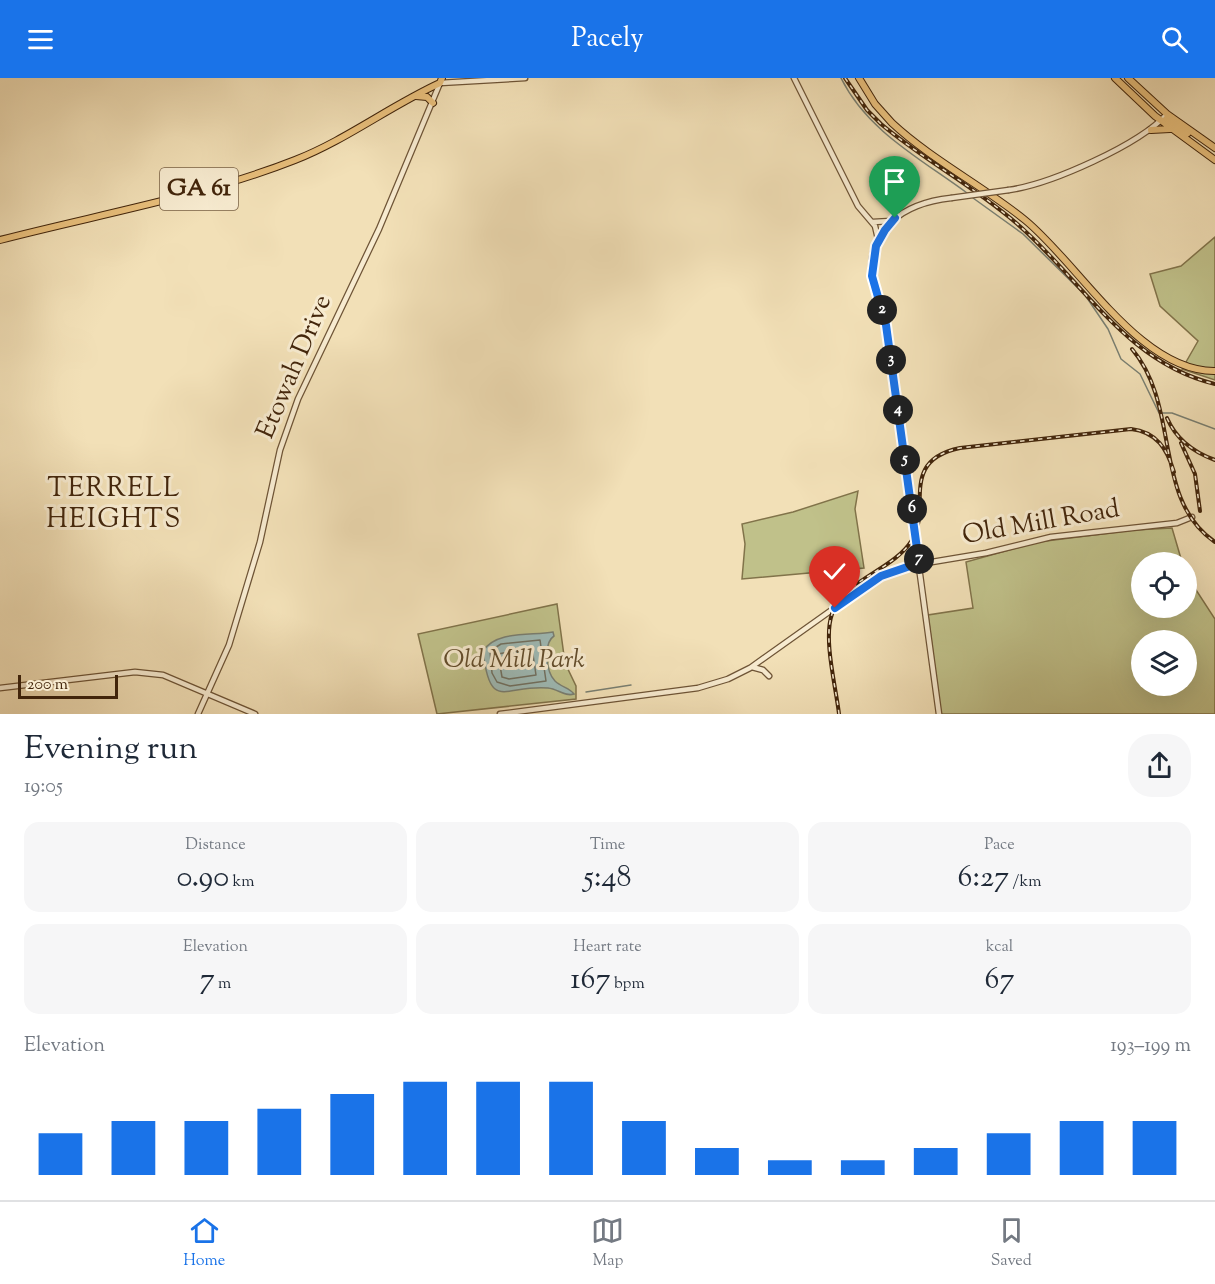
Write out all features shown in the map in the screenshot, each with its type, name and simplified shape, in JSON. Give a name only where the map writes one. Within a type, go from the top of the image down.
[{"type":"main road","points":[[859,78],[870,98],[892,123],[1031,225],[1134,333],[1178,363],[1196,369],[1215,371]]},
{"type":"main road","points":[[1115,78],[1146,109],[1151,120],[1150,131],[1163,128],[1176,131]]},
{"type":"main road","points":[[1122,78],[1164,117]]},
{"type":"main road","points":[[1128,78],[1176,131],[1215,157]]},
{"type":"main road","name":"GA 61","points":[[0,240],[239,179],[282,165],[343,137],[441,80]]},
{"type":"main road","points":[[416,96],[427,98],[433,103]]},
{"type":"main road","points":[[1146,109],[1164,117],[1213,147]]},
{"type":"street","points":[[441,80],[525,78]]},
{"type":"street","points":[[794,78],[858,206],[873,222],[885,230]]},
{"type":"street","name":"Etowah Drive","points":[[198,714],[229,645],[260,542],[280,450],[298,399],[379,229],[441,80]]},
{"type":"street","points":[[939,714],[886,325],[873,283],[872,262],[878,242],[893,220],[917,204],[1046,182],[1150,131],[1164,117]]},
{"type":"street","points":[[873,222],[893,220]]},
{"type":"street","points":[[873,222],[878,232],[878,242]]},
{"type":"street","name":"Old Mill Road","points":[[500,714],[698,688],[728,679],[752,667],[870,582],[894,570],[919,563],[986,553],[1051,537],[1177,523],[1192,517]]},
{"type":"street","points":[[752,667],[761,669],[769,676]]},
{"type":"street","points":[[0,687],[135,672],[163,675],[255,714]]},
{"type":"green space","points":[[1215,237],[1215,380],[1182,369],[1198,341],[1160,306],[1150,274],[1181,266]]},
{"type":"green space","points":[[858,491],[855,509],[864,568],[742,579],[745,544],[742,524],[793,512]]},
{"type":"green space","points":[[1172,528],[1179,552],[1131,552],[1131,618],[1197,618],[1197,591],[1215,619],[1215,714],[941,714],[928,615],[973,608],[966,562],[1038,542],[1134,530]]},
{"type":"green space","name":"Old Mill Park","points":[[557,604],[565,663],[576,686],[576,699],[437,714],[418,634]]},
{"type":"water","points":[[553,632],[554,636],[547,651],[552,677],[574,694],[548,688],[502,692],[490,683],[483,651],[489,644],[515,635]]},
{"type":"waterway","points":[[841,78],[852,97],[880,129],[967,193]]},
{"type":"waterway","points":[[973,198],[1023,234],[1085,295],[1108,329],[1121,359],[1140,374],[1159,413],[1172,413],[1215,429]]},
{"type":"waterway","points":[[586,692],[631,685]]},
{"type":"railway","points":[[845,78],[867,110],[881,124],[1015,222],[1129,338],[1155,357],[1183,373],[1215,384]]},
{"type":"railway","points":[[1132,349],[1147,372],[1157,398],[1174,477],[1182,502],[1195,524],[1215,542]]},
{"type":"railway","points":[[1167,418],[1175,432],[1186,444],[1215,460]]},
{"type":"railway","points":[[839,714],[829,650],[832,614],[838,602],[847,592],[893,560],[912,540],[917,528],[923,475],[929,464],[941,454],[960,448],[1131,429],[1148,434],[1160,443],[1174,472]]},
{"type":"railway","points":[[1181,443],[1195,474],[1200,511]]},
{"type":"district","name":"TERRELL HEIGHTS","points":[[114,504]]},
{"type":"route","points":[[835,608],[881,576],[919,563],[886,325],[874,290],[872,276],[872,262],[876,246],[881,235],[895,218]]}]
